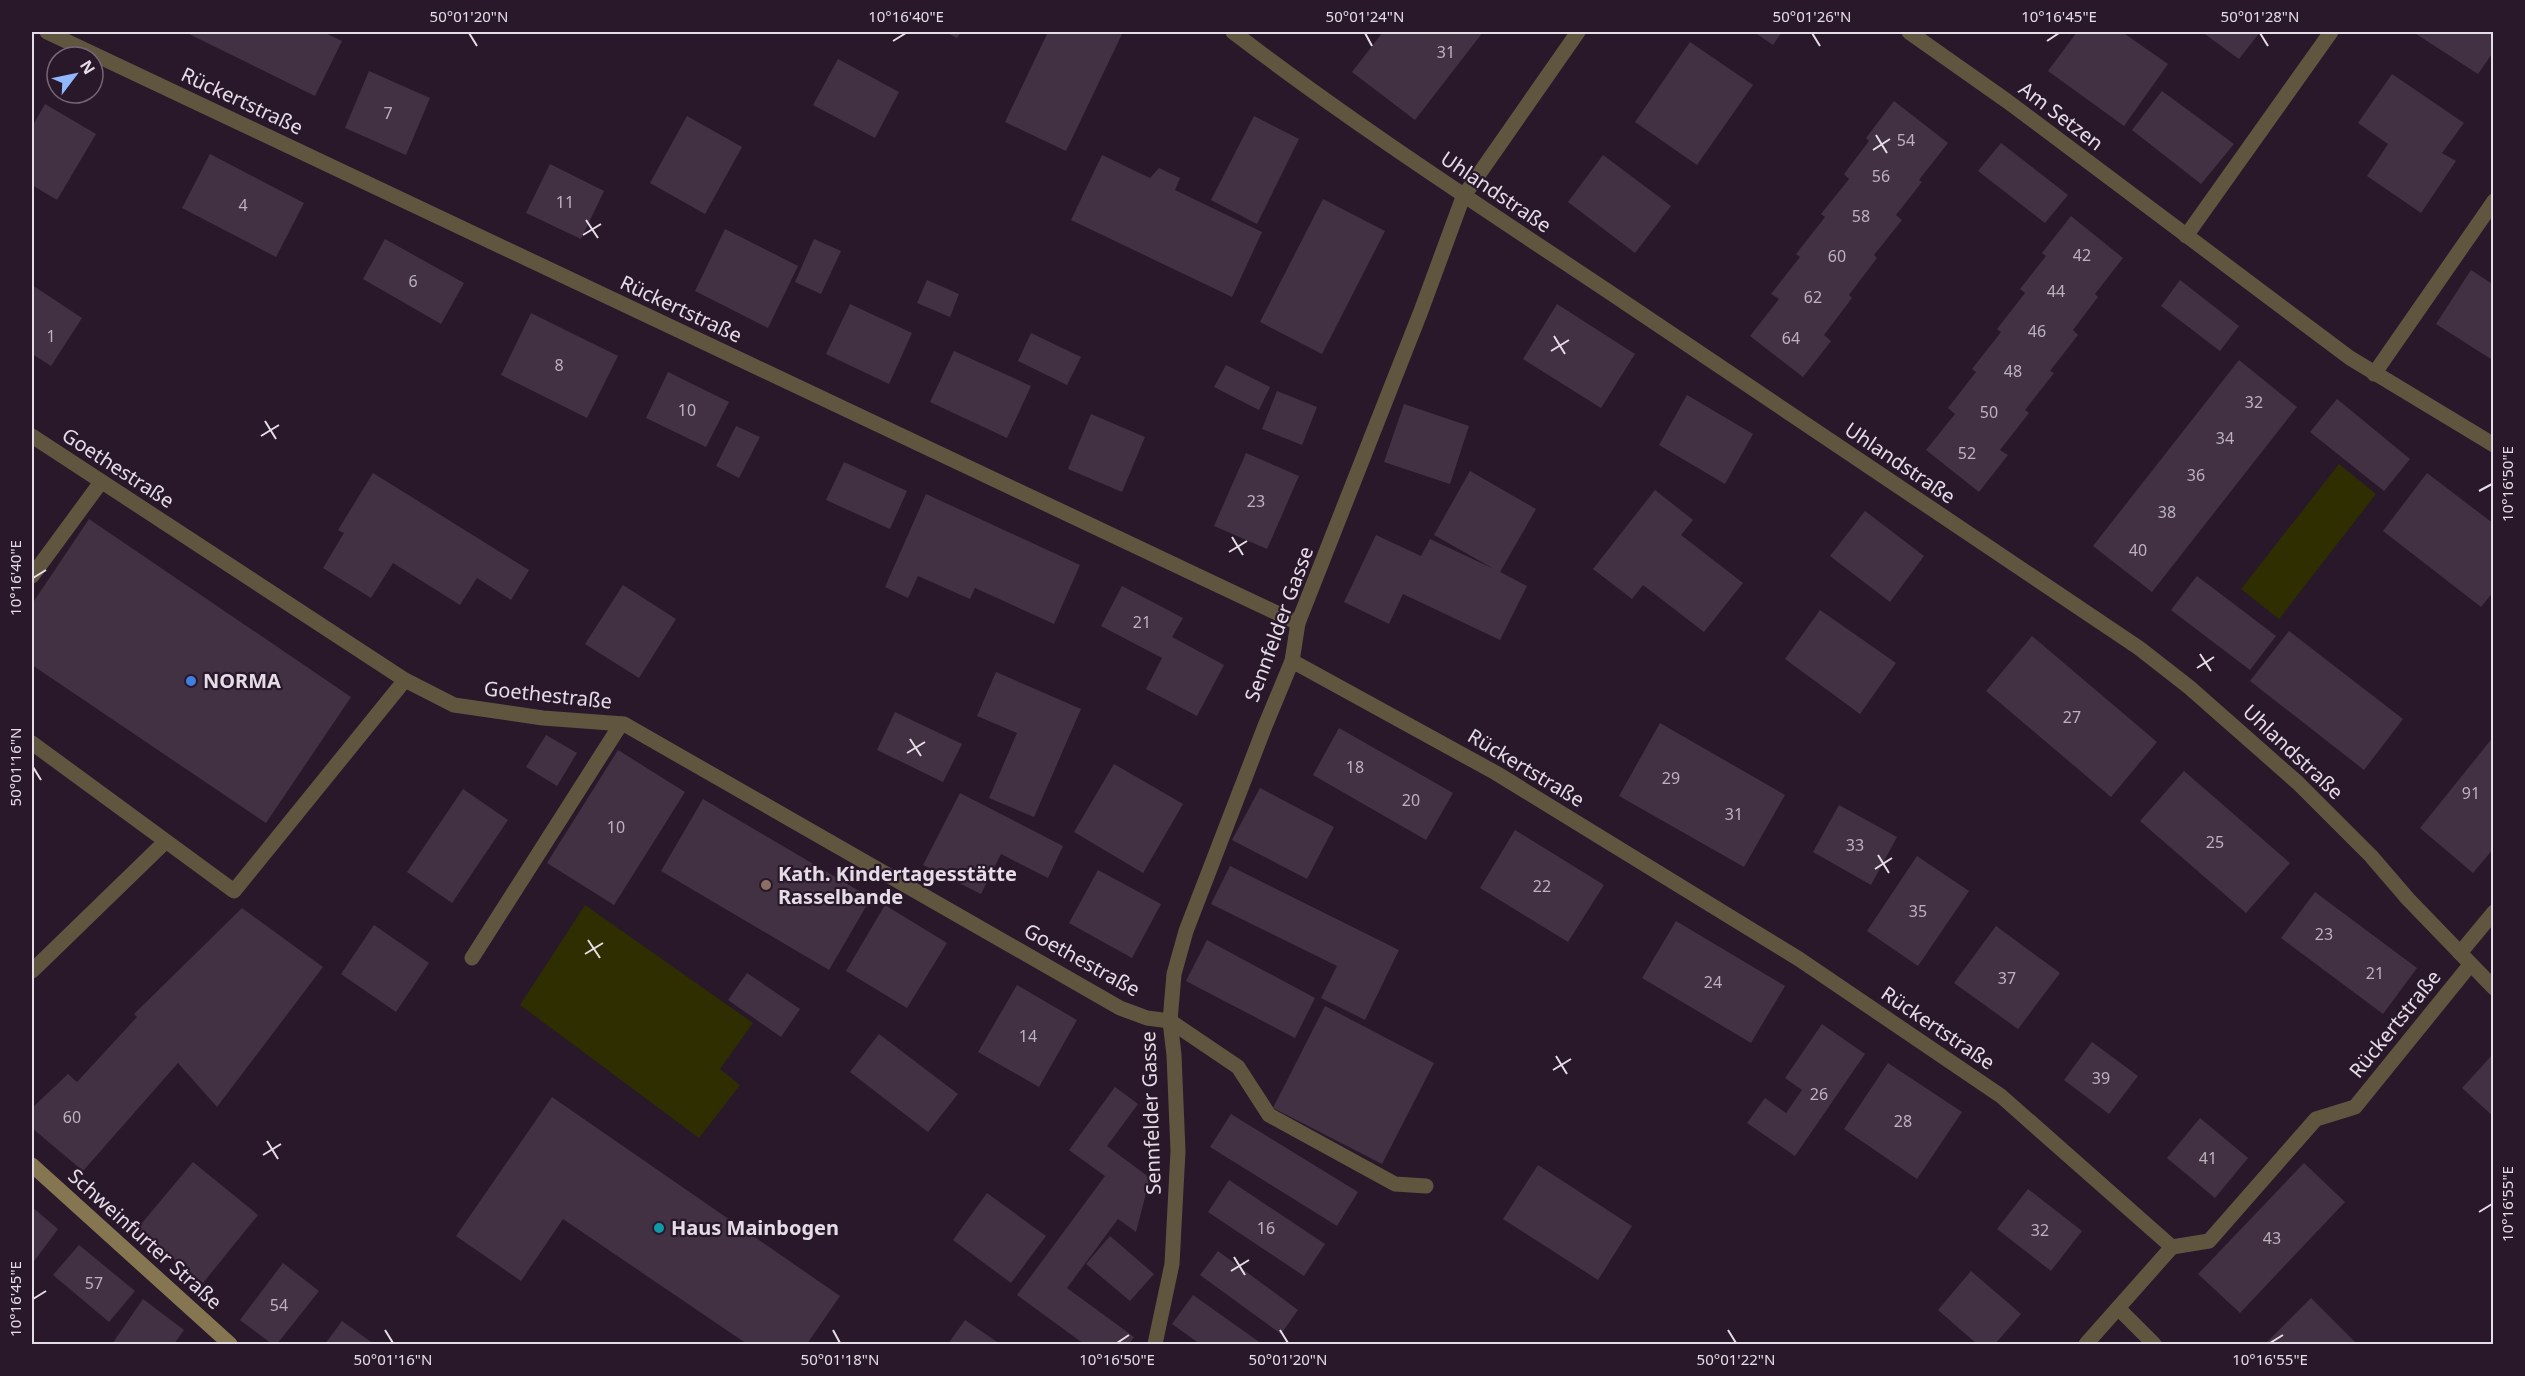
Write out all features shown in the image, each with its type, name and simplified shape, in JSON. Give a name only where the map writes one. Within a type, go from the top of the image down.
[{"type":"street","name":"Rückertstraße","points":[[47,32],[1298,624]]},
{"type":"street","name":"Uhlandstraße","points":[[1233,32],[1311,92],[1463,197],[1636,309],[2139,648],[2189,687],[2298,783],[2372,856],[2408,899],[2493,988]]},
{"type":"street","name":"Sennfelder Gasse","points":[[1155,1344],[1172,1264],[1178,1151],[1174,1055],[1170,1021],[1174,974],[1186,931],[1264,726],[1292,661],[1298,624],[1421,311],[1463,197],[1578,32]]},
{"type":"street","name":"Am Setzen","points":[[1909,32],[2007,101],[2350,358],[2493,446]]},
{"type":"street","points":[[2186,236],[2331,32]]},
{"type":"street","points":[[2374,374],[2493,201]]},
{"type":"street","name":"Goethestraße","points":[[32,436],[405,680],[454,705],[543,718],[621,724],[1120,1008],[1147,1018],[1170,1021]]},
{"type":"street","points":[[32,576],[101,482]]},
{"type":"street","name":"Rückertstraße","points":[[1292,661],[1496,773],[1799,959],[2001,1096],[2172,1247],[2209,1241],[2316,1119],[2355,1107],[2465,959]]},
{"type":"street","points":[[32,743],[234,891],[405,680]]},
{"type":"street","points":[[472,958],[621,724]]},
{"type":"street","points":[[32,971],[165,842]]},
{"type":"street","points":[[2465,959],[2493,912]]},
{"type":"street","points":[[1170,1021],[1238,1067],[1269,1115],[1395,1184],[1426,1186]]},
{"type":"street","name":"Schweinfurter Straße","points":[[32,1165],[230,1344]]},
{"type":"street","points":[[2086,1344],[2172,1247]]},
{"type":"street","points":[[2118,1308],[2154,1344]]},
{"type":"shaded area","points":[[2339,464],[2376,494],[2279,619],[2241,589]]},
{"type":"shaded area","points":[[585,905],[753,1023],[720,1069],[740,1085],[699,1138],[520,1005]]},
{"type":"building","points":[[185,32],[323,32],[342,41],[315,96]]},
{"type":"building","points":[[945,32],[961,32],[957,38]]},
{"type":"building","points":[[1048,32],[1123,32],[1066,151],[1005,122]]},
{"type":"building","points":[[1383,32],[1483,32],[1415,120],[1352,72]]},
{"type":"building","points":[[1754,32],[1782,32],[1773,45]]},
{"type":"building","points":[[2077,32],[2122,32],[2168,64],[2124,126],[2048,71]]},
{"type":"building","points":[[2202,32],[2260,32],[2239,59]]},
{"type":"building","points":[[2413,32],[2494,32],[2494,51],[2478,74]]},
{"type":"building","points":[[1690,42],[1753,85],[1697,165],[1635,122]]},
{"type":"building","points":[[838,59],[899,92],[875,138],[813,105]]},
{"type":"building","points":[[369,71],[430,98],[406,155],[345,128]]},
{"type":"building","points":[[2392,74],[2464,123],[2442,153],[2456,161],[2421,213],[2367,176],[2388,144],[2358,123]]},
{"type":"building","points":[[2162,91],[2234,144],[2201,184],[2132,130]]},
{"type":"building","points":[[1894,101],[1948,143],[1919,180],[1922,182],[1896,215],[1902,220],[1874,255],[1877,258],[1849,295],[1852,298],[1824,335],[1831,341],[1803,377],[1750,336],[1779,299],[1771,294],[1800,257],[1796,254],[1825,217],[1821,214],[1849,179],[1844,174],[1869,141],[1866,138]]},
{"type":"building","points":[[45,104],[96,134],[57,200],[32,185],[32,127]]},
{"type":"building","points":[[687,116],[742,147],[705,214],[650,183]]},
{"type":"building","points":[[1254,116],[1299,139],[1257,224],[1211,200]]},
{"type":"building","points":[[2001,143],[2068,195],[2045,223],[1978,171]]},
{"type":"building","points":[[210,154],[304,203],[276,257],[182,208]]},
{"type":"building","points":[[1102,155],[1150,178],[1159,168],[1180,178],[1175,190],[1262,232],[1232,297],[1071,220]]},
{"type":"building","points":[[1603,155],[1671,206],[1635,253],[1568,202]]},
{"type":"building","points":[[550,164],[604,191],[581,239],[526,213]]},
{"type":"building","points":[[1323,199],[1385,231],[1322,354],[1260,322]]},
{"type":"building","points":[[2071,216],[2123,258],[2095,294],[2098,297],[2073,330],[2078,335],[2050,371],[2054,373],[2025,410],[2029,413],[2000,450],[2008,455],[1979,492],[1926,450],[1955,414],[1948,408],[1976,372],[1972,369],[2001,332],[1997,329],[2025,293],[2020,289],[2046,256],[2042,253]]},
{"type":"building","points":[[725,229],[798,266],[768,328],[695,291]]},
{"type":"building","points":[[385,239],[464,283],[441,324],[363,279]]},
{"type":"building","points":[[814,239],[841,251],[821,294],[795,282]]},
{"type":"building","points":[[2471,270],[2494,285],[2494,361],[2436,324]]},
{"type":"building","points":[[927,280],[959,294],[950,317],[917,303]]},
{"type":"building","points":[[2180,280],[2239,326],[2220,351],[2161,306]]},
{"type":"building","points":[[32,285],[82,318],[51,366],[32,354]]},
{"type":"building","points":[[850,304],[912,333],[889,384],[826,354]]},
{"type":"building","points":[[1557,304],[1635,354],[1601,408],[1523,359]]},
{"type":"building","points":[[531,313],[618,356],[587,418],[501,375]]},
{"type":"building","points":[[1031,333],[1081,357],[1067,385],[1018,361]]},
{"type":"building","points":[[954,351],[1031,386],[1007,438],[930,402]]},
{"type":"building","points":[[2239,360],[2297,407],[2152,592],[2093,546]]},
{"type":"building","points":[[1226,365],[1270,387],[1259,410],[1214,387]]},
{"type":"building","points":[[668,372],[729,402],[706,447],[646,418]]},
{"type":"building","points":[[1277,391],[1317,407],[1302,445],[1262,429]]},
{"type":"building","points":[[1687,395],[1753,434],[1725,484],[1659,445]]},
{"type":"building","points":[[2337,399],[2410,459],[2384,491],[2310,432]]},
{"type":"building","points":[[1404,404],[1469,426],[1450,484],[1384,462]]},
{"type":"building","points":[[1091,414],[1145,437],[1122,492],[1068,469]]},
{"type":"building","points":[[736,426],[760,437],[739,478],[716,466]]},
{"type":"building","points":[[1246,453],[1299,476],[1267,549],[1214,526]]},
{"type":"building","points":[[844,462],[907,491],[890,529],[826,500]]},
{"type":"building","points":[[1470,471],[1536,509],[1500,572],[1527,586],[1500,640],[1403,594],[1389,624],[1344,602],[1376,535],[1421,556],[1430,539],[1494,569],[1434,535]]},
{"type":"building","points":[[373,473],[529,570],[511,600],[477,578],[460,605],[393,563],[371,598],[323,568],[344,533],[338,530]]},
{"type":"building","points":[[2427,473],[2494,524],[2494,591],[2481,607],[2383,531]]},
{"type":"building","points":[[1655,490],[1693,520],[1681,535],[1743,583],[1704,632],[1643,585],[1632,599],[1593,569]]},
{"type":"building","points":[[926,494],[1080,565],[1054,624],[975,588],[970,599],[918,576],[908,598],[885,587]]},
{"type":"building","points":[[1865,511],[1924,556],[1890,602],[1830,556]]},
{"type":"building","name":"NORMA","points":[[89,519],[351,697],[266,823],[32,665],[32,604]]},
{"type":"building","points":[[2197,576],[2276,636],[2250,670],[2171,610]]},
{"type":"building","points":[[623,585],[676,619],[639,678],[585,644]]},
{"type":"building","points":[[1122,586],[1183,618],[1172,637],[1224,665],[1197,716],[1146,689],[1162,658],[1101,626]]},
{"type":"building","points":[[1820,610],[1896,663],[1860,714],[1785,659]]},
{"type":"building","points":[[2289,631],[2403,719],[2364,770],[2250,681]]},
{"type":"building","points":[[2032,636],[2157,742],[2111,797],[1986,691]]},
{"type":"building","points":[[996,672],[1081,709],[1034,817],[989,798],[1017,733],[977,716]]},
{"type":"building","points":[[895,712],[962,744],[943,782],[877,750]]},
{"type":"building","points":[[1660,723],[1785,795],[1744,867],[1619,796]]},
{"type":"building","points":[[1339,728],[1453,793],[1426,840],[1313,775]]},
{"type":"building","points":[[546,735],[577,753],[557,786],[526,767]]},
{"type":"building","points":[[2494,736],[2494,848],[2473,873],[2420,828]]},
{"type":"building","points":[[618,750],[685,792],[614,905],[547,863]]},
{"type":"building","points":[[1114,764],[1183,804],[1143,873],[1074,832]]},
{"type":"building","points":[[2184,771],[2290,863],[2246,913],[2140,821]]},
{"type":"building","points":[[1260,788],[1334,827],[1307,879],[1232,840]]},
{"type":"building","points":[[463,789],[508,820],[452,903],[407,872]]},
{"type":"building","points":[[960,793],[1063,846],[1048,878],[1001,854],[981,894],[923,865]]},
{"type":"building","name":"Kath. Kindertagesstätte Rasselbande","points":[[703,799],[871,898],[829,970],[661,871]]},
{"type":"building","points":[[1839,805],[1897,837],[1871,885],[1813,852]]},
{"type":"building","points":[[1515,830],[1604,885],[1568,942],[1480,888]]},
{"type":"building","points":[[1917,856],[1969,891],[1918,966],[1867,931]]},
{"type":"building","points":[[1230,866],[1399,950],[1365,1020],[1321,998],[1337,966],[1211,904]]},
{"type":"building","points":[[1098,870],[1161,904],[1132,958],[1069,923]]},
{"type":"building","points":[[2315,892],[2417,968],[2383,1014],[2281,938]]},
{"type":"building","points":[[885,905],[947,943],[907,1008],[846,971]]},
{"type":"building","points":[[242,908],[323,967],[217,1107],[178,1063],[83,1171],[32,1128],[32,1108],[68,1074],[77,1082],[137,1017],[134,1014]]},
{"type":"building","points":[[1676,921],[1785,986],[1751,1043],[1642,978]]},
{"type":"building","points":[[374,925],[429,963],[396,1012],[341,974]]},
{"type":"building","points":[[1996,926],[2060,973],[2018,1029],[1954,983]]},
{"type":"building","points":[[1207,940],[1315,998],[1295,1038],[1186,981]]},
{"type":"building","points":[[747,973],[800,1009],[781,1037],[728,1000]]},
{"type":"building","points":[[1017,985],[1077,1020],[1039,1087],[978,1052]]},
{"type":"building","points":[[1325,1006],[1434,1063],[1382,1164],[1273,1108]]},
{"type":"building","points":[[1822,1024],[1865,1054],[1795,1156],[1747,1123],[1765,1098],[1786,1113],[1802,1090],[1785,1078]]},
{"type":"building","points":[[879,1034],[958,1094],[928,1132],[850,1072]]},
{"type":"building","points":[[2092,1042],[2138,1076],[2109,1114],[2064,1080]]},
{"type":"building","points":[[2494,1053],[2494,1117],[2462,1088]]},
{"type":"building","points":[[1888,1063],[1962,1112],[1917,1179],[1844,1129]]},
{"type":"building","points":[[1115,1087],[1138,1104],[1107,1146],[1150,1178],[1136,1232],[1118,1219],[1067,1288],[1134,1337],[1129,1344],[1084,1344],[1017,1295],[1105,1176],[1069,1150]]},
{"type":"building","name":"Haus Mainbogen","points":[[552,1097],[840,1296],[807,1344],[747,1344],[563,1219],[521,1281],[456,1236]]},
{"type":"building","points":[[1231,1114],[1358,1192],[1337,1226],[1210,1147]]},
{"type":"building","points":[[2200,1118],[2248,1158],[2215,1198],[2167,1158]]},
{"type":"building","points":[[193,1162],[258,1215],[203,1283],[137,1229]]},
{"type":"building","points":[[2304,1163],[2345,1202],[2240,1313],[2198,1274]]},
{"type":"building","points":[[1538,1165],[1632,1226],[1598,1280],[1503,1219]]},
{"type":"building","points":[[1229,1180],[1325,1244],[1304,1276],[1208,1212]]},
{"type":"building","points":[[2028,1189],[2082,1231],[2051,1271],[1997,1229]]},
{"type":"building","points":[[987,1193],[1046,1236],[1011,1283],[953,1240]]},
{"type":"building","points":[[32,1207],[58,1229],[32,1264]]},
{"type":"building","points":[[1110,1236],[1154,1274],[1130,1301],[1086,1264]]},
{"type":"building","points":[[79,1245],[135,1291],[109,1322],[53,1275]]},
{"type":"building","points":[[1218,1251],[1298,1310],[1281,1334],[1200,1275]]},
{"type":"building","points":[[283,1263],[319,1291],[277,1344],[272,1344],[240,1320]]},
{"type":"building","points":[[1971,1271],[2021,1314],[1995,1344],[1977,1344],[1938,1310]]},
{"type":"building","points":[[1193,1295],[1262,1344],[1200,1344],[1172,1324]]},
{"type":"building","points":[[2311,1298],[2357,1344],[2266,1343]]},
{"type":"building","points":[[143,1299],[184,1330],[174,1344],[112,1344]]},
{"type":"building","points":[[965,1320],[1000,1344],[948,1344]]},
{"type":"building","points":[[342,1321],[374,1344],[325,1344]]},
{"type":"place","name":"NORMA","points":[[191,681]]},
{"type":"place","name":"Kath. Kindertagesstätte Rasselbande","points":[[766,885]]},
{"type":"place","name":"Haus Mainbogen","points":[[659,1228]]}]
